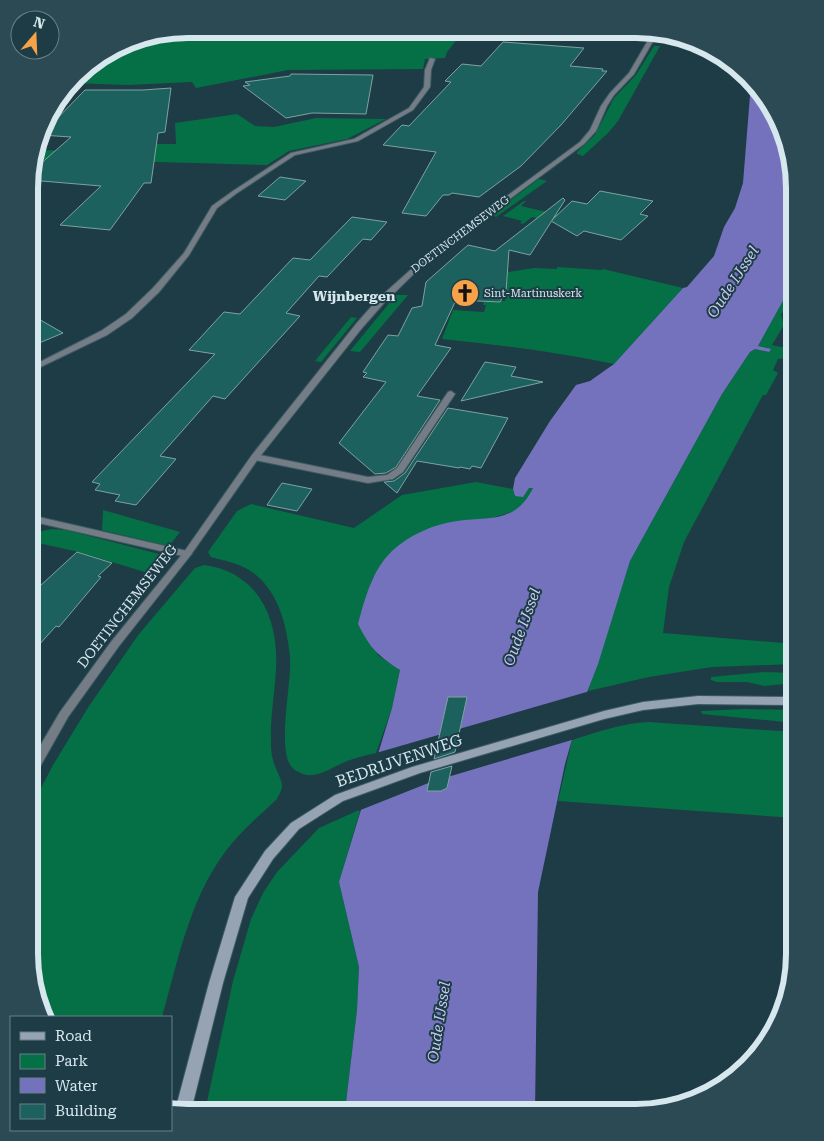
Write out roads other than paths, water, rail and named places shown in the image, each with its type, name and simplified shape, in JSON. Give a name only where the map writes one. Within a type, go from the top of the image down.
[{"type":"main road","name":"BEDRIJVENWEG","points":[[185,1104],[216,983],[242,897],[269,855],[295,826],[339,798],[416,770],[604,715],[643,706],[698,700],[786,700]]},
{"type":"street","points":[[636,38],[651,39]]},
{"type":"street","name":"DOETINCHEMSEWEG","points":[[38,760],[64,715],[114,644],[186,554],[255,457],[359,326],[410,272],[582,143],[593,131],[604,106],[612,94],[631,74],[651,39]]},
{"type":"street","points":[[38,366],[104,333],[129,316],[156,290],[187,254],[214,207],[235,192],[293,154],[356,140],[411,109],[427,87],[428,70],[432,59]]},
{"type":"street","points":[[255,457],[356,479],[380,480],[390,477],[400,470],[451,394]]},
{"type":"street","points":[[38,520],[186,554]]},
{"type":"water","name":"Oude IJssel","points":[[750,90],[771,121],[779,139],[784,158],[786,178],[786,295],[758,346],[771,349],[769,352],[755,349],[750,352],[722,394],[630,561],[598,664],[581,708],[565,764],[538,892],[535,1104],[346,1104],[357,1010],[359,967],[339,882],[392,708],[400,670],[375,651],[358,624],[370,585],[379,567],[392,551],[414,535],[448,522],[501,516],[519,507],[533,488],[529,488],[523,497],[515,496],[513,489],[515,478],[550,421],[576,385],[590,381],[614,364],[714,256],[724,227],[735,208],[743,183]]},
{"type":"place","name":"Sint-Martinuskerk","points":[[465,293]]},
{"type":"district","name":"Wijnbergen","points":[[354,296]]}]
